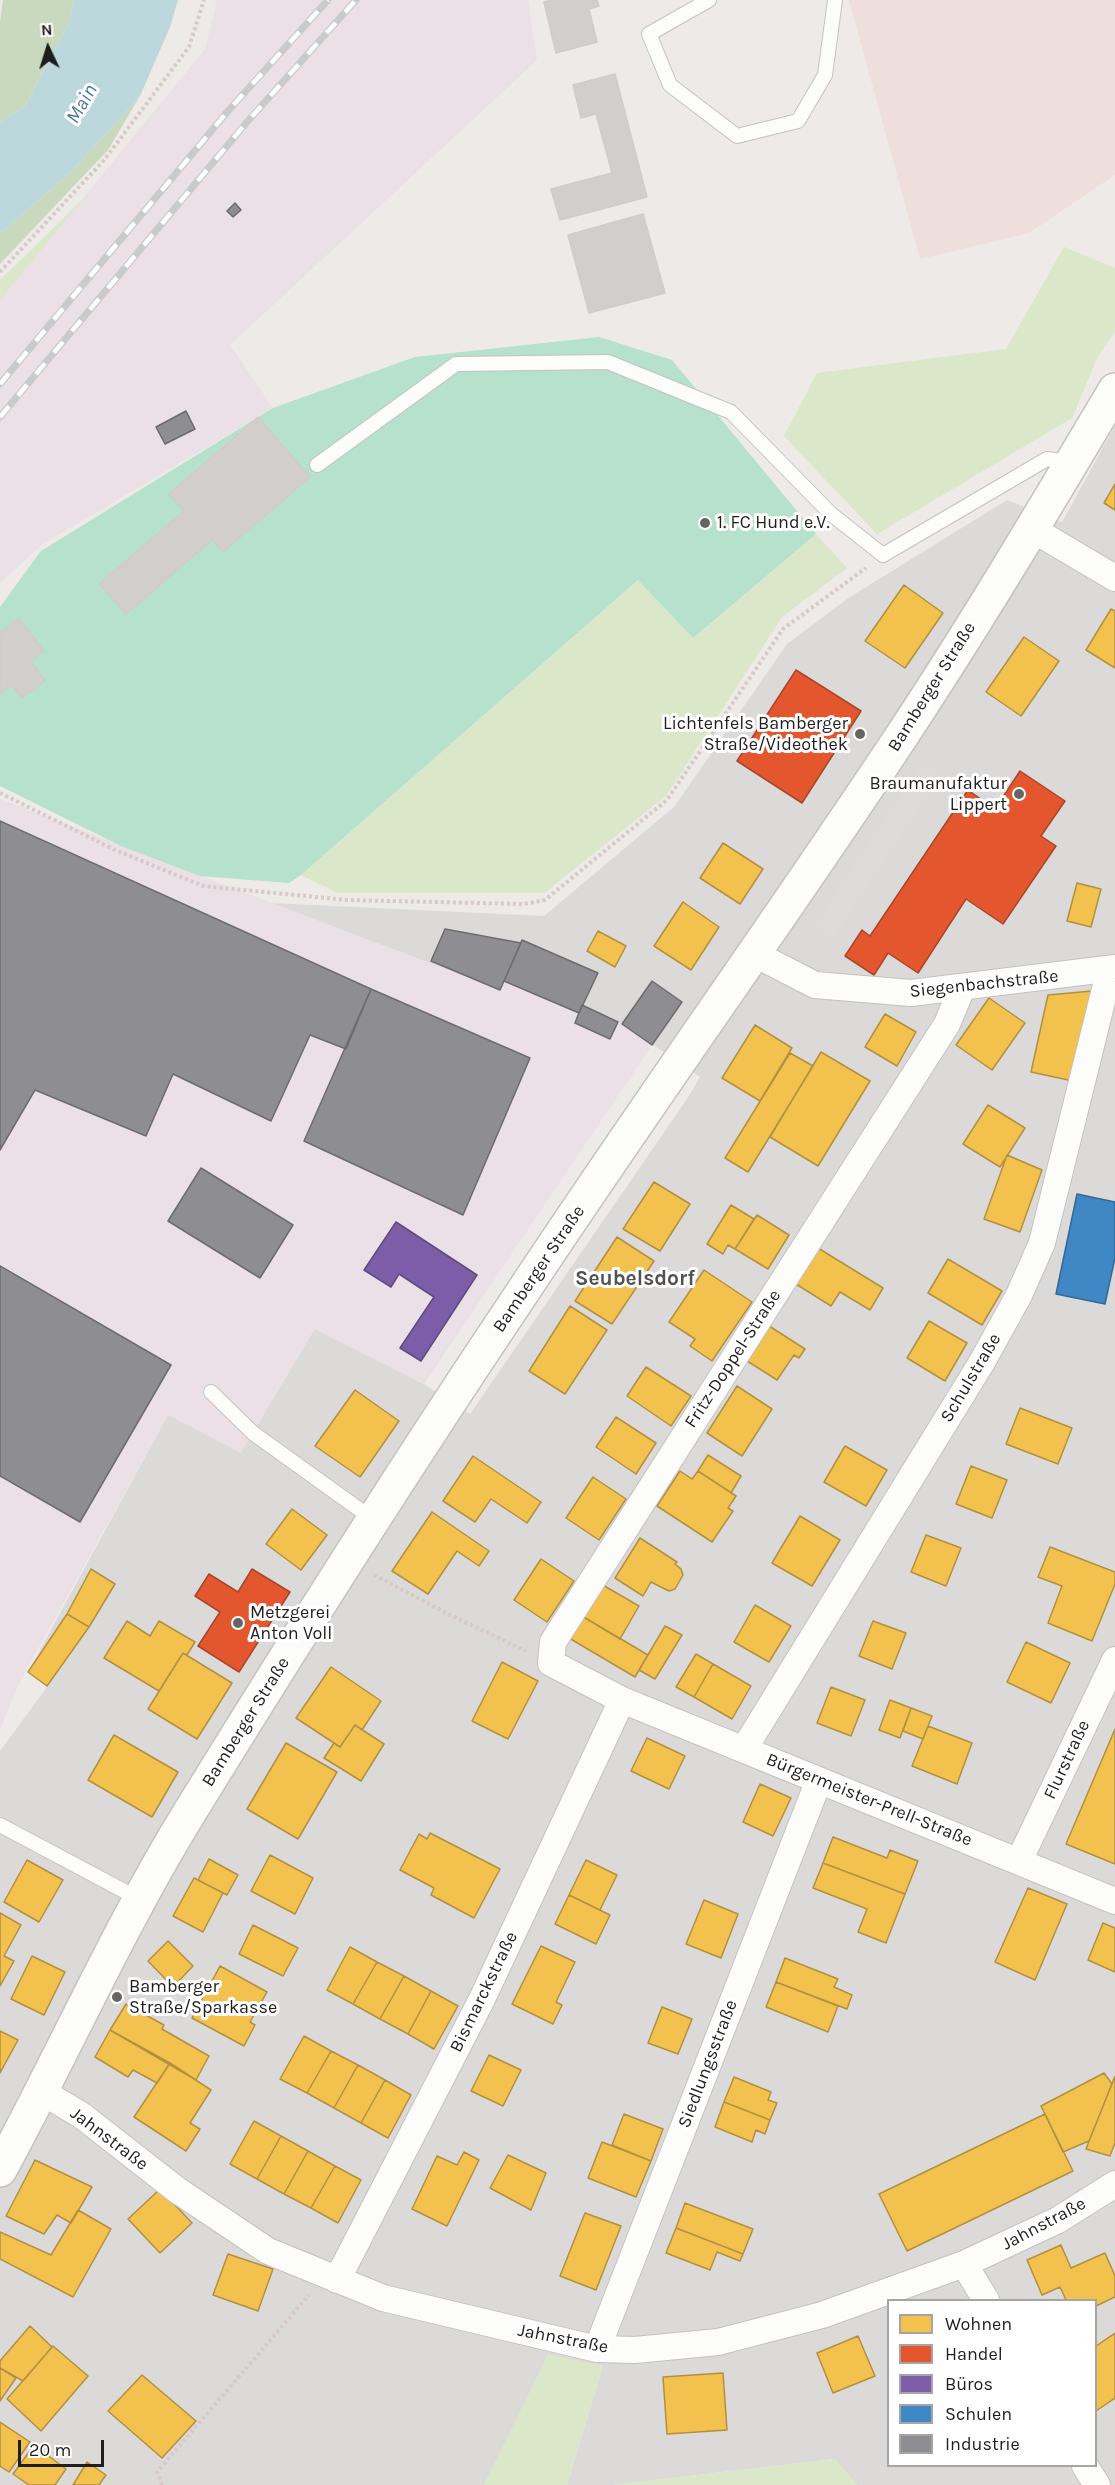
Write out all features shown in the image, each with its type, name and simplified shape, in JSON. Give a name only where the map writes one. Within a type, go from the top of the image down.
[{"type":"street","name":"Bamberger Straße","points":[[3,2155],[42,2092],[96,1983],[184,1822],[347,1560],[517,1299],[895,747],[1032,529],[1115,390]]},
{"type":"street","points":[[1032,529],[1115,578]]},
{"type":"street","name":"Siegenbachstraße","points":[[753,953],[815,986],[911,993],[1113,969]]},
{"type":"street","name":"Schulstraße","points":[[744,1749],[982,1362],[1019,1295],[1042,1243],[1113,969]]},
{"type":"street","name":"Fritz-Doppel-Straße","points":[[551,1663],[553,1642],[947,1024],[963,988]]},
{"type":"street","name":"Flurstraße","points":[[1019,1861],[1115,1660]]},
{"type":"street","points":[[551,1663],[622,1700]]},
{"type":"street","name":"Bürgermeister-Prell-Straße","points":[[622,1700],[1115,1901]]},
{"type":"street","name":"Bismarckstraße","points":[[331,2278],[482,1999],[622,1700]]},
{"type":"street","name":"Siedlungsstraße","points":[[597,2349],[819,1780]]},
{"type":"street","name":"Jahnstraße","points":[[42,2092],[81,2115],[177,2190],[268,2251],[383,2298],[597,2349],[635,2350],[718,2342],[822,2315],[964,2264],[1058,2220],[1115,2184]]},
{"type":"street","points":[[964,2264],[985,2299]]},
{"type":"street","points":[[1086,2467],[1097,2485]]},
{"type":"lane","points":[[709,0],[649,34],[670,85],[737,136],[798,121],[825,75],[835,0]]},
{"type":"lane","points":[[317,465],[456,364],[608,362],[731,412],[831,514],[883,555],[1047,459],[1072,462]]},
{"type":"lane","points":[[211,1392],[253,1433],[374,1520]]},
{"type":"lane","points":[[0,1825],[141,1900]]},
{"type":"path","points":[[0,272],[105,159],[189,47],[204,0]]},
{"type":"path","points":[[0,793],[115,850],[203,886],[347,900],[498,904],[525,904],[545,900],[668,800],[783,629],[883,555]]},
{"type":"path","points":[[347,1560],[450,1615],[551,1663]]},
{"type":"path","points":[[162,2485],[157,2472],[331,2278]]},
{"type":"shaded area","points":[[217,0],[528,0],[537,60],[230,345],[273,408],[43,544],[0,583],[0,300],[205,49]]},
{"type":"shaded area","points":[[849,0],[1115,0],[1115,175],[1029,233],[920,259]]},
{"type":"shaded area","points":[[1115,426],[1115,2485],[857,2485],[834,2459],[612,2485],[567,2485],[603,2366],[549,2355],[484,2485],[0,2485],[0,1751],[47,1687],[28,1672],[168,1415],[315,1329],[424,1384],[470,1414],[700,1077],[622,1024],[583,1006],[579,1013],[504,981],[500,990],[271,903],[544,916],[674,807],[787,644],[850,597],[1007,500],[1062,522]]},
{"type":"shaded area","points":[[922,763],[941,776],[833,939],[814,926]]},
{"type":"shaded area","points":[[0,799],[500,990],[504,981],[579,1013],[582,1005],[622,1024],[652,1045],[424,1384],[315,1329],[241,1453],[168,1415],[19,1683],[0,1730]]},
{"type":"green space","points":[[3,0],[74,0],[70,20],[25,106],[0,122],[0,22]]},
{"type":"green space","points":[[140,96],[108,150],[0,264],[0,234],[70,173]]},
{"type":"green space","points":[[83,199],[0,300],[0,280]]},
{"type":"green space","points":[[1064,247],[1115,268],[1115,332],[1098,356],[1072,418],[877,534],[784,436],[817,373],[1006,349]]},
{"type":"green space","points":[[599,337],[672,360],[816,534],[693,638],[638,580],[301,875],[289,883],[200,876],[121,846],[0,786],[0,607],[41,551],[273,408],[415,357]]},
{"type":"green space","points":[[816,534],[847,568],[782,617],[666,796],[544,893],[338,893],[301,875],[638,580],[693,638]]},
{"type":"green space","points":[[548,2354],[603,2366],[567,2485],[484,2485]]},
{"type":"green space","points":[[835,2459],[857,2485],[612,2485]]},
{"type":"water","name":"Main","points":[[74,0],[178,0],[170,27],[140,96],[70,173],[0,234],[0,122],[25,106],[70,20]]},
{"type":"building: Wohnen","points":[[1115,484],[1115,510],[1104,503]]},
{"type":"building: Wohnen","points":[[904,585],[943,613],[905,668],[865,641]]},
{"type":"building: Wohnen","points":[[1111,609],[1115,611],[1115,668],[1086,650]]},
{"type":"building: Wohnen","points":[[1024,637],[1059,661],[1021,716],[986,692]]},
{"type":"building: Wohnen","points":[[723,843],[763,869],[740,904],[700,878]]},
{"type":"building: Wohnen","points":[[1077,883],[1101,889],[1091,927],[1067,921]]},
{"type":"building: Wohnen","points":[[683,902],[719,927],[691,970],[654,946]]},
{"type":"building: Wohnen","points":[[598,931],[626,946],[615,967],[587,951]]},
{"type":"building: Wohnen","points":[[1092,991],[1073,1081],[1031,1072],[1048,995]]},
{"type":"building: Wohnen","points":[[989,998],[1025,1023],[992,1070],[956,1045]]},
{"type":"building: Wohnen","points":[[885,1014],[916,1032],[897,1066],[865,1047]]},
{"type":"building: Wohnen","points":[[755,1025],[792,1048],[760,1101],[722,1078]]},
{"type":"building: Wohnen","points":[[821,1052],[870,1081],[818,1166],[770,1137]]},
{"type":"building: Wohnen","points":[[790,1053],[813,1066],[748,1172],[725,1158]]},
{"type":"building: Wohnen","points":[[988,1105],[1025,1128],[1000,1167],[963,1144]]},
{"type":"building: Wohnen","points":[[1007,1155],[1042,1170],[1020,1232],[984,1219]]},
{"type":"building: Wohnen","points":[[654,1182],[690,1204],[660,1251],[623,1229]]},
{"type":"building: Wohnen","points":[[731,1205],[754,1219],[735,1249],[728,1245],[723,1254],[707,1244]]},
{"type":"building: Wohnen","points":[[757,1215],[789,1235],[768,1269],[735,1249]]},
{"type":"building: Wohnen","points":[[617,1237],[654,1261],[612,1324],[575,1301]]},
{"type":"building: Wohnen","points":[[818,1248],[883,1288],[870,1310],[840,1292],[831,1306],[796,1284]]},
{"type":"building: Wohnen","points":[[948,1259],[1002,1291],[982,1325],[928,1293]]},
{"type":"building: Wohnen","points":[[704,1270],[752,1302],[712,1361],[690,1346],[695,1339],[669,1322]]},
{"type":"building: Wohnen","points":[[570,1306],[607,1330],[565,1394],[529,1371]]},
{"type":"building: Wohnen","points":[[929,1321],[967,1343],[945,1381],[907,1358]]},
{"type":"building: Wohnen","points":[[766,1324],[805,1349],[799,1358],[794,1355],[777,1380],[744,1359]]},
{"type":"building: Wohnen","points":[[646,1367],[691,1396],[671,1426],[627,1396]]},
{"type":"building: Wohnen","points":[[737,1386],[772,1409],[742,1456],[707,1433]]},
{"type":"building: Wohnen","points":[[355,1390],[399,1421],[360,1477],[315,1446]]},
{"type":"building: Wohnen","points":[[1020,1408],[1072,1428],[1058,1464],[1006,1444]]},
{"type":"building: Wohnen","points":[[616,1417],[656,1443],[636,1474],[596,1447]]},
{"type":"building: Wohnen","points":[[845,1446],[887,1470],[866,1506],[824,1482]]},
{"type":"building: Wohnen","points":[[708,1455],[741,1476],[731,1493],[698,1471]]},
{"type":"building: Wohnen","points":[[473,1456],[541,1502],[527,1523],[491,1499],[475,1522],[443,1501]]},
{"type":"building: Wohnen","points":[[971,1466],[1007,1480],[992,1518],[956,1504]]},
{"type":"building: Wohnen","points":[[680,1471],[692,1479],[698,1471],[736,1496],[728,1508],[733,1511],[712,1542],[657,1506]]},
{"type":"building: Wohnen","points":[[593,1477],[626,1499],[599,1540],[566,1518]]},
{"type":"building: Wohnen","points":[[292,1509],[327,1535],[301,1570],[266,1544]]},
{"type":"building: Wohnen","points":[[432,1512],[489,1551],[479,1566],[457,1551],[428,1594],[392,1571]]},
{"type":"building: Wohnen","points":[[800,1516],[840,1540],[812,1586],[772,1563]]},
{"type":"building: Wohnen","points":[[926,1535],[961,1548],[946,1586],[911,1572]]},
{"type":"building: Wohnen","points":[[640,1538],[677,1562],[675,1564],[681,1569],[683,1575],[675,1589],[669,1591],[651,1582],[643,1596],[615,1578]]},
{"type":"building: Wohnen","points":[[1050,1547],[1115,1572],[1115,1584],[1092,1641],[1048,1623],[1062,1586],[1038,1577]]},
{"type":"building: Wohnen","points":[[541,1559],[574,1581],[547,1622],[514,1600]]},
{"type":"building: Wohnen","points":[[91,1569],[115,1584],[89,1627],[67,1614]]},
{"type":"building: Wohnen","points":[[601,1584],[639,1606],[620,1639],[582,1616]]},
{"type":"building: Wohnen","points":[[755,1605],[791,1626],[769,1662],[734,1642]]},
{"type":"building: Wohnen","points":[[67,1614],[89,1627],[47,1686],[28,1672]]},
{"type":"building: Wohnen","points":[[582,1616],[648,1655],[635,1677],[569,1638]]},
{"type":"building: Wohnen","points":[[127,1621],[150,1636],[159,1621],[195,1642],[187,1655],[183,1653],[159,1691],[104,1658]]},
{"type":"building: Wohnen","points":[[873,1621],[906,1633],[892,1669],[859,1656]]},
{"type":"building: Wohnen","points":[[665,1626],[682,1635],[655,1679],[639,1670]]},
{"type":"building: Wohnen","points":[[1026,1642],[1070,1663],[1051,1703],[1007,1682]]},
{"type":"building: Wohnen","points":[[183,1653],[232,1683],[197,1739],[148,1709]]},
{"type":"building: Wohnen","points":[[696,1654],[713,1664],[694,1697],[676,1687]]},
{"type":"building: Wohnen","points":[[502,1662],[538,1681],[508,1739],[472,1721]]},
{"type":"building: Wohnen","points":[[713,1664],[751,1686],[732,1719],[694,1697]]},
{"type":"building: Wohnen","points":[[331,1667],[381,1701],[362,1730],[355,1725],[340,1747],[296,1718]]},
{"type":"building: Wohnen","points":[[831,1687],[865,1700],[851,1736],[817,1723]]},
{"type":"building: Wohnen","points":[[890,1700],[911,1708],[900,1738],[879,1730]]},
{"type":"building: Wohnen","points":[[911,1708],[932,1716],[923,1739],[903,1731]]},
{"type":"building: Wohnen","points":[[355,1725],[384,1744],[361,1781],[324,1758],[334,1743],[340,1747]]},
{"type":"building: Wohnen","points":[[928,1726],[972,1743],[957,1784],[912,1766]]},
{"type":"building: Wohnen","points":[[1115,1729],[1115,1864],[1066,1844]]},
{"type":"building: Wohnen","points":[[114,1735],[178,1772],[152,1817],[88,1780]]},
{"type":"building: Wohnen","points":[[647,1738],[685,1756],[669,1789],[631,1771]]},
{"type":"building: Wohnen","points":[[286,1743],[337,1772],[298,1839],[247,1809]]},
{"type":"building: Wohnen","points":[[760,1784],[791,1798],[773,1836],[743,1822]]},
{"type":"building: Wohnen","points":[[430,1833],[500,1869],[474,1918],[431,1895],[434,1888],[400,1870],[419,1834],[427,1839]]},
{"type":"building: Wohnen","points":[[833,1837],[887,1858],[890,1850],[918,1861],[905,1894],[823,1863]]},
{"type":"building: Wohnen","points":[[270,1855],[313,1878],[295,1914],[251,1891]]},
{"type":"building: Wohnen","points":[[209,1859],[238,1875],[227,1895],[198,1880]]},
{"type":"building: Wohnen","points":[[27,1860],[63,1880],[39,1922],[4,1902]]},
{"type":"building: Wohnen","points":[[586,1860],[617,1875],[600,1910],[569,1895]]},
{"type":"building: Wohnen","points":[[823,1863],[905,1894],[886,1943],[858,1932],[867,1909],[813,1888]]},
{"type":"building: Wohnen","points":[[194,1878],[223,1893],[203,1932],[173,1916]]},
{"type":"building: Wohnen","points":[[1028,1888],[1067,1904],[1035,1980],[995,1962]]},
{"type":"building: Wohnen","points":[[569,1895],[610,1915],[596,1944],[555,1924]]},
{"type":"building: Wohnen","points":[[704,1900],[738,1914],[721,1958],[686,1944]]},
{"type":"building: Wohnen","points":[[0,1913],[21,1925],[4,1956],[14,1961],[0,1986]]},
{"type":"building: Wohnen","points":[[1103,1923],[1115,1928],[1115,1972],[1088,1960]]},
{"type":"building: Wohnen","points":[[253,1925],[298,1948],[283,1976],[239,1954]]},
{"type":"building: Wohnen","points":[[168,1941],[193,1966],[173,1987],[148,1961]]},
{"type":"building: Wohnen","points":[[541,1946],[575,1962],[556,2002],[562,2005],[553,2024],[512,2004]]},
{"type":"building: Wohnen","points":[[350,1947],[377,1962],[353,2004],[327,1990]]},
{"type":"building: Wohnen","points":[[32,1956],[65,1972],[44,2015],[11,1999]]},
{"type":"building: Wohnen","points":[[785,1958],[838,1979],[834,1987],[852,1995],[847,2009],[776,1982]]},
{"type":"building: Wohnen","points":[[377,1962],[404,1976],[380,2019],[353,2004]]},
{"type":"building: Wohnen","points":[[220,1966],[267,1992],[250,2022],[255,2025],[244,2046],[192,2018]]},
{"type":"building: Wohnen","points":[[404,1976],[431,1991],[408,2034],[380,2019]]},
{"type":"building: Wohnen","points":[[776,1982],[838,2006],[828,2032],[766,2007]]},
{"type":"building: Wohnen","points":[[431,1991],[458,2006],[434,2049],[408,2034]]},
{"type":"building: Wohnen","points":[[126,2004],[164,2025],[162,2029],[209,2056],[196,2080],[110,2030]]},
{"type":"building: Wohnen","points":[[662,2007],[692,2019],[678,2054],[648,2043]]},
{"type":"building: Wohnen","points":[[110,2030],[170,2063],[157,2083],[133,2070],[128,2077],[95,2057]]},
{"type":"building: Wohnen","points":[[0,2031],[18,2040],[0,2073]]},
{"type":"building: Wohnen","points":[[304,2036],[331,2051],[307,2093],[280,2079]]},
{"type":"building: Wohnen","points":[[331,2051],[358,2065],[334,2108],[307,2093]]},
{"type":"building: Wohnen","points":[[489,2055],[521,2070],[503,2106],[471,2091]]},
{"type":"building: Wohnen","points":[[170,2063],[211,2090],[190,2123],[200,2129],[186,2151],[134,2117]]},
{"type":"building: Wohnen","points":[[358,2065],[385,2080],[361,2123],[334,2108]]},
{"type":"building: Wohnen","points":[[1104,2073],[1112,2084],[1089,2141],[1063,2152],[1041,2106]]},
{"type":"building: Wohnen","points":[[1115,2076],[1115,2143],[1110,2156],[1086,2149]]},
{"type":"building: Wohnen","points":[[734,2077],[771,2092],[768,2100],[777,2103],[770,2120],[724,2102]]},
{"type":"building: Wohnen","points":[[385,2080],[411,2095],[388,2138],[361,2123]]},
{"type":"building: Wohnen","points":[[724,2102],[770,2120],[765,2134],[756,2130],[752,2142],[715,2127]]},
{"type":"building: Wohnen","points":[[624,2114],[663,2129],[651,2161],[612,2145]]},
{"type":"building: Wohnen","points":[[1045,2114],[1073,2171],[907,2251],[879,2194]]},
{"type":"building: Wohnen","points":[[254,2121],[281,2136],[257,2179],[230,2164]]},
{"type":"building: Wohnen","points":[[281,2136],[308,2151],[284,2194],[257,2179]]},
{"type":"building: Wohnen","points":[[602,2142],[651,2161],[636,2197],[588,2178]]},
{"type":"building: Wohnen","points":[[308,2151],[335,2166],[311,2208],[284,2194]]},
{"type":"building: Wohnen","points":[[464,2152],[479,2160],[447,2226],[412,2209],[437,2156],[457,2165]]},
{"type":"building: Wohnen","points":[[508,2155],[546,2173],[531,2210],[490,2188]]},
{"type":"building: Wohnen","points":[[35,2160],[92,2187],[71,2223],[57,2215],[44,2234],[6,2216]]},
{"type":"building: Wohnen","points":[[335,2166],[361,2180],[338,2223],[311,2208]]},
{"type":"building: Wohnen","points":[[160,2189],[192,2223],[160,2253],[128,2219]]},
{"type":"building: Wohnen","points":[[685,2203],[753,2229],[743,2254],[676,2228]]},
{"type":"building: Wohnen","points":[[78,2210],[111,2229],[73,2297],[0,2259],[0,2232],[51,2255]]},
{"type":"building: Wohnen","points":[[585,2213],[621,2226],[596,2290],[560,2276]]},
{"type":"building: Wohnen","points":[[676,2228],[743,2254],[740,2261],[717,2252],[710,2270],[666,2253]]},
{"type":"building: Wohnen","points":[[1061,2245],[1071,2268],[1105,2253],[1115,2276],[1115,2297],[1097,2306],[1097,2299],[1066,2299],[1060,2287],[1042,2295],[1027,2260]]},
{"type":"building: Wohnen","points":[[228,2254],[273,2269],[258,2311],[213,2295]]},
{"type":"building: Wohnen","points":[[30,2326],[52,2347],[23,2381],[0,2368],[0,2361]]},
{"type":"building: Wohnen","points":[[1115,2333],[1115,2398],[1097,2410],[1097,2345]]},
{"type":"building: Wohnen","points":[[858,2336],[875,2376],[833,2393],[817,2353]]},
{"type":"building: Wohnen","points":[[53,2346],[88,2376],[41,2431],[7,2399]]},
{"type":"building: Wohnen","points":[[0,2368],[16,2378],[0,2401]]},
{"type":"building: Wohnen","points":[[723,2373],[727,2430],[667,2434],[663,2377]]},
{"type":"building: Wohnen","points":[[142,2375],[196,2421],[162,2458],[108,2411]]},
{"type":"building: Wohnen","points":[[0,2422],[30,2442],[9,2472],[0,2466]]},
{"type":"building: Wohnen","points":[[34,2445],[66,2469],[55,2485],[29,2485],[13,2474]]},
{"type":"building: Wohnen","points":[[87,2462],[106,2475],[99,2485],[73,2485]]},
{"type":"building: Handel","points":[[796,670],[861,711],[802,803],[737,761]]},
{"type":"building: Handel","points":[[1020,771],[1065,801],[1041,836],[1056,846],[1003,924],[966,899],[918,973],[888,953],[874,975],[845,956],[862,930],[870,936],[968,790],[995,809]]},
{"type":"building: Handel","points":[[252,1569],[290,1592],[239,1672],[198,1646],[220,1612],[195,1596],[209,1574],[238,1592]]},
{"type":"building: Büros","points":[[396,1222],[477,1275],[421,1361],[400,1348],[434,1297],[399,1274],[391,1287],[364,1270]]},
{"type":"building: Schulen","points":[[1077,1194],[1115,1202],[1115,1258],[1105,1304],[1056,1294]]},
{"type":"building: Industrie","points":[[235,203],[241,210],[233,217],[227,211]]},
{"type":"building: Industrie","points":[[186,411],[195,429],[165,444],[156,427]]},
{"type":"building: Industrie","points":[[0,821],[371,989],[346,1049],[310,1035],[271,1121],[173,1074],[146,1136],[35,1090],[0,1150]]},
{"type":"building: Industrie","points":[[445,929],[521,943],[500,990],[431,961]]},
{"type":"building: Industrie","points":[[522,940],[598,973],[579,1013],[504,981]]},
{"type":"building: Industrie","points":[[652,981],[682,1002],[652,1045],[622,1024]]},
{"type":"building: Industrie","points":[[371,989],[530,1058],[463,1215],[304,1141]]},
{"type":"building: Industrie","points":[[582,1005],[618,1022],[610,1039],[575,1023]]},
{"type":"building: Industrie","points":[[201,1168],[293,1225],[260,1278],[168,1221]]},
{"type":"building: Industrie","points":[[0,1266],[171,1365],[80,1522],[0,1476]]},
{"type":"building: Sonstige","points":[[597,0],[599,6],[589,9],[597,42],[556,53],[544,2]]},
{"type":"building: Sonstige","points":[[615,74],[647,197],[560,220],[551,189],[612,173],[596,114],[581,118],[573,85]]},
{"type":"building: Sonstige","points":[[643,214],[665,293],[589,313],[568,235]]},
{"type":"building: Sonstige","points":[[258,417],[310,477],[223,552],[212,540],[126,614],[99,584],[184,511],[169,494]]},
{"type":"building: Sonstige","points":[[19,619],[44,651],[31,661],[45,681],[22,698],[12,685],[0,692],[0,633]]},
{"type":"railway","points":[[0,384],[228,111],[328,0]]},
{"type":"railway","points":[[0,417],[247,122],[356,0]]},
{"type":"place","name":"1. FC Hund e.V.","points":[[705,523]]},
{"type":"place","name":"Lichtenfels Bamberger Straße/Videothek","points":[[860,734]]},
{"type":"place","name":"Braumanufaktur Lippert","points":[[1019,794]]},
{"type":"place","name":"Metzgerei Anton Voll","points":[[238,1623]]},
{"type":"place","name":"Bamberger Straße/Sparkasse","points":[[117,1997]]},
{"type":"district","name":"Seubelsdorf","points":[[635,1279]]}]
